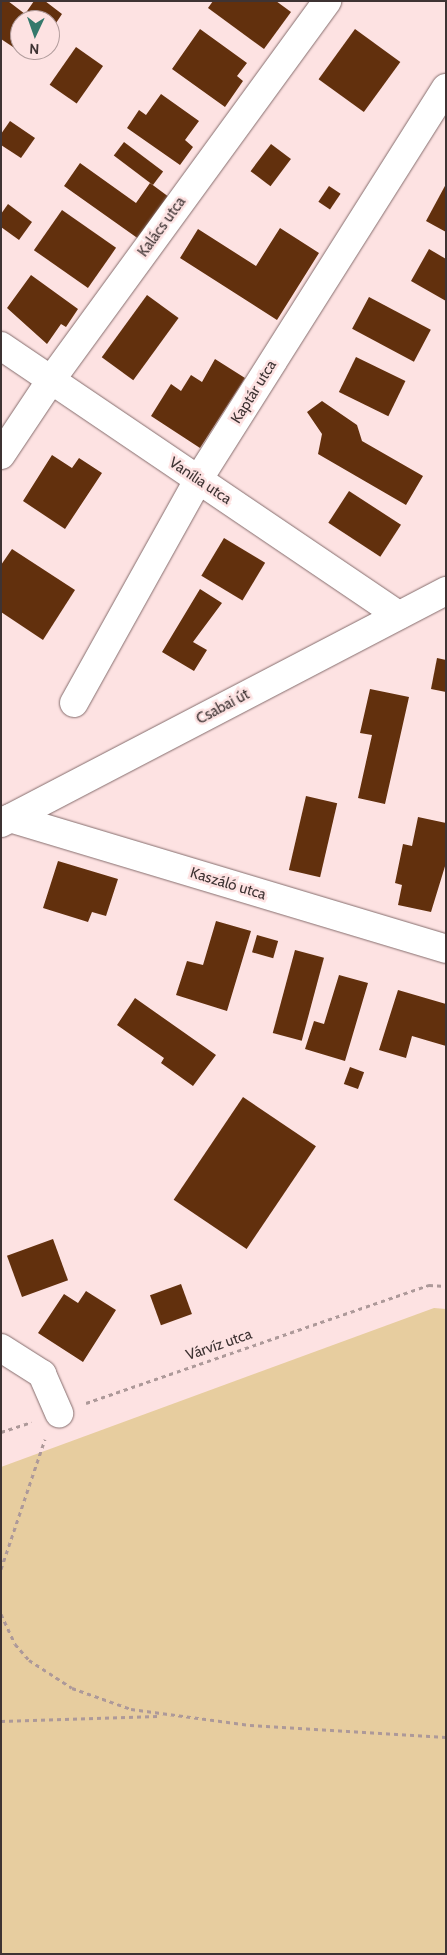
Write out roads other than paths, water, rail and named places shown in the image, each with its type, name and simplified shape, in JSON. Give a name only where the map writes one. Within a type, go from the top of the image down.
[{"type":"street","name":"Kalács utca","points":[[1,455],[50,380],[327,1]]},
{"type":"street","name":"Kaptár utca","points":[[74,703],[198,480],[446,88]]},
{"type":"street","name":"Vanília utca","points":[[1,346],[399,615]]},
{"type":"street","name":"Csabai út","points":[[6,821],[446,591]]},
{"type":"street","name":"Kaszáló utca","points":[[6,821],[446,949]]},
{"type":"street","points":[[1,1348],[42,1374],[56,1413]]}]
